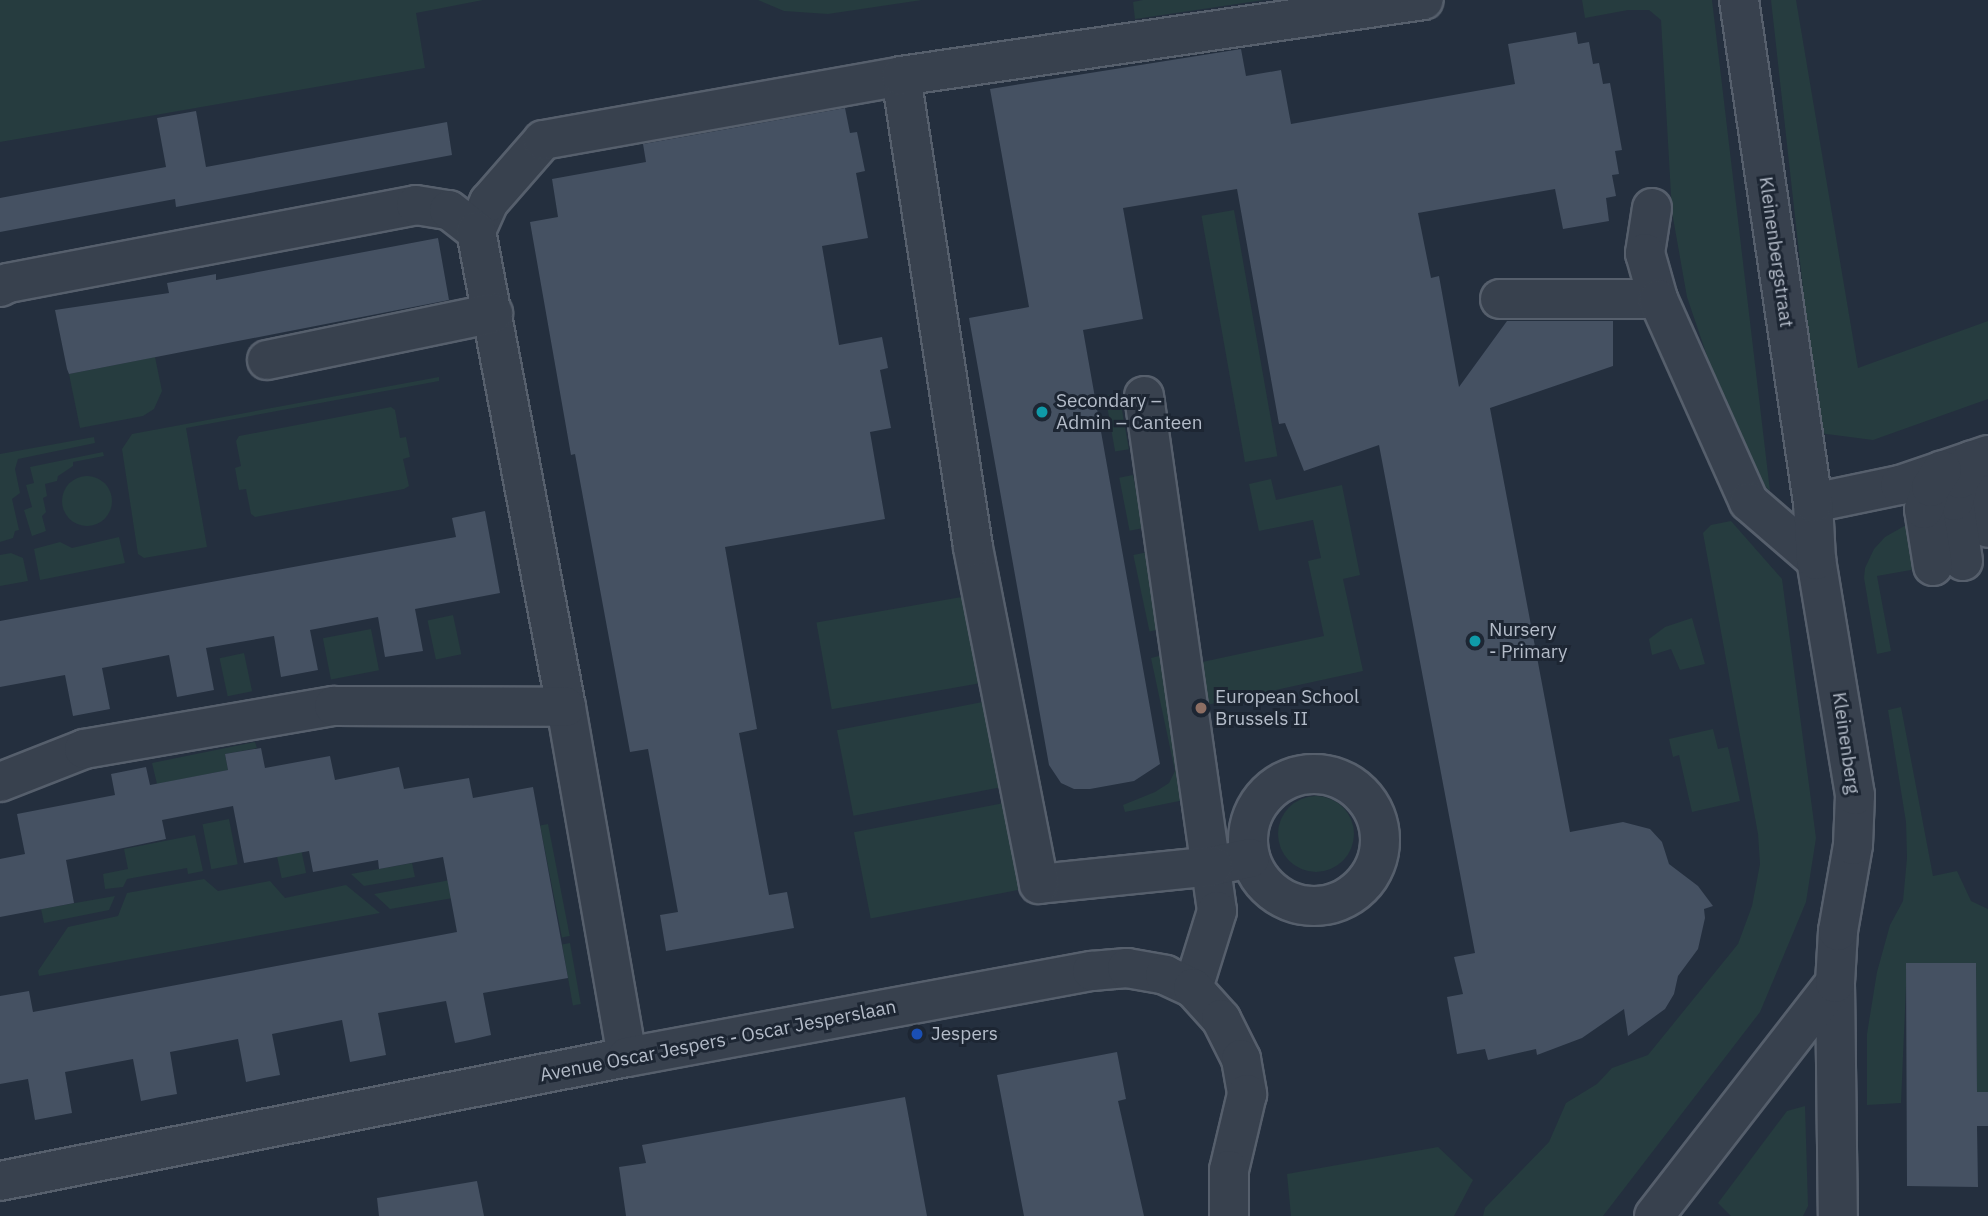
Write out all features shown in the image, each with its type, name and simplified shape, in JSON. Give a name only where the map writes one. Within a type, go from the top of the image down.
[{"type":"street","points":[[626,1057],[566,707],[476,231],[489,202],[543,140],[901,76],[1424,0]]},
{"type":"street","name":"Kleinenbergstraat","points":[[1740,0],[1813,503]]},
{"type":"street","points":[[901,76],[973,547],[1039,884],[1213,866],[1250,858]]},
{"type":"street","points":[[0,287],[416,205],[449,210],[476,231]]},
{"type":"street","points":[[1652,208],[1645,253],[1658,299],[1749,502],[1816,560]]},
{"type":"street","points":[[1500,299],[1658,299]]},
{"type":"street","points":[[267,360],[493,313]]},
{"type":"street","points":[[1144,396],[1177,645],[1213,866],[1217,911],[1193,988]]},
{"type":"street","points":[[1813,503],[1900,485],[1973,464]]},
{"type":"street","points":[[1973,464],[1984,495],[1988,528]]},
{"type":"street","points":[[1948,563],[1924,509],[1931,487],[1973,464]]},
{"type":"street","name":"Kleinenberg","points":[[1813,503],[1816,560],[1855,796],[1853,845],[1838,931],[1835,984],[1838,1216]]},
{"type":"street","points":[[0,782],[84,749],[334,706],[566,707]]},
{"type":"street","name":"Avenue Oscar Jespers - Oscar Jesperslaan","points":[[0,1181],[626,1057],[1092,971],[1127,968],[1165,975],[1193,988],[1221,1019],[1241,1059],[1247,1094],[1229,1170],[1228,1216]]},
{"type":"street","points":[[1654,1216],[1835,984]]},
{"type":"green space","points":[[0,0],[483,0],[416,13],[425,68],[0,142]]},
{"type":"green space","points":[[758,0],[922,0],[828,14],[784,11]]},
{"type":"green space","points":[[1264,0],[1135,19],[1133,2]]},
{"type":"green space","points":[[1582,0],[1712,0],[1770,491],[1745,468],[1687,297],[1672,212],[1661,20],[1649,10],[1628,10],[1585,18]]},
{"type":"green space","points":[[1771,0],[1796,0],[1858,368],[1988,321],[1988,399],[1873,440],[1819,433]]},
{"type":"green space","points":[[1234,210],[1277,456],[1245,462],[1202,216]]},
{"type":"green space","points":[[155,357],[162,391],[154,409],[143,416],[80,428],[69,374]]},
{"type":"green space","points":[[439,377],[439,381],[186,428],[207,547],[144,558],[138,554],[122,449],[132,434]]},
{"type":"green space","points":[[1119,393],[1129,449],[1115,452],[1105,395]]},
{"type":"green space","points":[[391,407],[395,410],[400,438],[406,437],[410,457],[403,459],[409,486],[255,517],[251,514],[246,489],[239,490],[235,468],[241,466],[236,441],[239,436]]},
{"type":"green space","points":[[94,437],[95,443],[18,459],[15,469],[20,493],[12,499],[19,530],[15,531],[13,538],[0,542],[0,454]]},
{"type":"green space","points":[[103,452],[104,456],[73,462],[73,466],[58,476],[57,481],[45,484],[47,496],[43,498],[46,512],[42,516],[46,531],[32,536],[24,510],[32,507],[26,485],[34,483],[30,467]]},
{"type":"green space","points":[[1133,475],[1143,528],[1130,531],[1119,478]]},
{"type":"green space","points":[[87,476],[105,483],[112,501],[105,519],[87,526],[69,519],[62,501],[69,483]]},
{"type":"green space","points":[[1271,479],[1276,500],[1342,485],[1360,575],[1343,579],[1363,671],[1202,706],[1193,664],[1324,636],[1308,561],[1321,558],[1313,520],[1259,531],[1249,484]]},
{"type":"green space","points":[[1915,520],[1922,568],[1877,576],[1891,651],[1877,654],[1864,578],[1865,568],[1874,549],[1885,537]]},
{"type":"green space","points":[[1731,521],[1782,579],[1816,838],[1806,902],[1760,1012],[1603,1216],[1483,1216],[1485,1208],[1549,1142],[1566,1103],[1597,1084],[1612,1068],[1648,1055],[1738,944],[1752,906],[1760,864],[1758,834],[1703,533],[1711,525]]},
{"type":"green space","points":[[119,537],[125,563],[40,580],[34,549],[60,542],[72,548]]},
{"type":"green space","points":[[1148,552],[1164,628],[1150,631],[1133,555]]},
{"type":"green space","points":[[11,553],[23,558],[28,581],[0,586],[0,555]]},
{"type":"green space","points":[[973,595],[988,682],[832,709],[816,623]]},
{"type":"green space","points":[[453,615],[461,654],[436,660],[428,620]]},
{"type":"green space","points":[[1692,618],[1705,664],[1680,670],[1671,649],[1652,655],[1649,639],[1665,627]]},
{"type":"green space","points":[[371,629],[379,670],[331,680],[323,638]]},
{"type":"green space","points":[[244,653],[252,691],[228,696],[220,658]]},
{"type":"green space","points":[[1167,654],[1194,798],[1125,812],[1123,805],[1169,783],[1175,771],[1151,658]]},
{"type":"green space","points":[[993,700],[1010,785],[854,816],[837,730]]},
{"type":"green space","points":[[1901,707],[1933,876],[1957,871],[1971,901],[1988,909],[1988,1092],[1977,1092],[1976,963],[1907,963],[1901,1103],[1867,1105],[1867,1034],[1877,972],[1890,925],[1903,901],[1907,858],[1906,822],[1888,710]]},
{"type":"green space","points":[[1713,729],[1718,749],[1728,747],[1740,801],[1692,812],[1679,755],[1673,757],[1669,739]]},
{"type":"green space","points":[[255,742],[257,748],[225,754],[228,770],[157,784],[152,763]]},
{"type":"green space","points":[[1316,796],[1330,799],[1343,807],[1351,820],[1354,834],[1351,848],[1343,861],[1330,869],[1316,872],[1302,869],[1289,861],[1281,848],[1278,834],[1281,820],[1289,807],[1302,799]]},
{"type":"green space","points":[[1009,802],[1026,888],[871,919],[854,832]]},
{"type":"green space","points":[[229,819],[238,864],[211,869],[202,824]]},
{"type":"green space","points":[[548,824],[570,936],[562,937],[540,826]]},
{"type":"green space","points":[[297,830],[306,873],[282,878],[273,835]]},
{"type":"green space","points":[[195,835],[203,871],[188,874],[187,868],[127,879],[123,887],[105,889],[103,874],[128,869],[124,849]]},
{"type":"green space","points":[[412,863],[415,877],[364,886],[351,874]]},
{"type":"green space","points":[[483,874],[487,892],[390,909],[374,894]]},
{"type":"green space","points":[[204,879],[218,891],[270,881],[285,898],[346,885],[380,913],[39,976],[38,971],[68,927],[118,916],[127,893]]},
{"type":"green space","points":[[115,896],[109,910],[44,923],[41,909]]},
{"type":"green space","points":[[570,943],[581,1004],[573,1005],[562,944]]},
{"type":"green space","points":[[1805,1106],[1808,1206],[1803,1216],[1731,1216],[1718,1203],[1787,1111]]},
{"type":"green space","points":[[1438,1147],[1473,1180],[1454,1216],[1291,1216],[1287,1174]]},
{"type":"building","name":"Secondary – Admin – Canteen","points":[[1576,32],[1578,44],[1589,42],[1593,64],[1599,63],[1603,84],[1610,83],[1622,150],[1615,151],[1619,174],[1612,175],[1616,196],[1606,198],[1609,221],[1563,229],[1555,189],[1418,213],[1431,278],[1439,276],[1459,387],[1507,321],[1613,321],[1613,366],[1490,408],[1570,832],[1623,822],[1650,829],[1662,842],[1669,864],[1698,886],[1713,906],[1704,909],[1705,918],[1698,949],[1678,976],[1674,994],[1665,1009],[1628,1036],[1624,1009],[1582,1038],[1537,1055],[1536,1049],[1488,1060],[1485,1049],[1457,1054],[1447,997],[1463,994],[1454,957],[1475,953],[1379,445],[1304,471],[1285,423],[1279,424],[1237,189],[1123,208],[1143,319],[1083,330],[1160,764],[1134,781],[1090,789],[1074,789],[1061,783],[1049,765],[969,318],[1029,307],[990,89],[1241,49],[1246,76],[1281,70],[1291,124],[1515,84],[1508,44]]},
{"type":"building","points":[[845,108],[850,133],[857,132],[865,171],[856,173],[868,238],[822,246],[839,345],[882,337],[888,368],[880,370],[891,428],[870,432],[885,519],[725,547],[757,729],[739,733],[769,895],[787,892],[794,928],[666,951],[660,915],[678,912],[648,749],[630,752],[575,454],[571,455],[530,222],[558,217],[552,179],[646,162],[643,144]]},
{"type":"building","points":[[196,111],[206,167],[447,122],[452,155],[176,207],[175,199],[0,232],[0,198],[166,167],[157,118]]},
{"type":"building","points":[[438,238],[449,300],[69,374],[67,369],[55,310],[169,293],[167,283],[216,274],[216,280]]},
{"type":"building","points":[[485,511],[500,593],[415,609],[423,651],[385,657],[378,617],[310,630],[318,670],[281,677],[274,636],[206,648],[214,690],[177,697],[169,655],[102,668],[110,709],[73,716],[65,675],[0,687],[0,621],[456,537],[452,518]]},
{"type":"building","points":[[261,748],[265,768],[330,756],[335,780],[399,767],[404,789],[469,778],[473,798],[533,787],[568,978],[483,993],[491,1035],[455,1043],[446,1001],[378,1013],[386,1055],[350,1062],[342,1020],[272,1034],[280,1075],[246,1082],[238,1039],[170,1052],[177,1094],[141,1101],[133,1059],[65,1072],[72,1113],[35,1120],[28,1079],[0,1084],[0,996],[29,991],[33,1012],[457,932],[443,857],[379,869],[378,860],[313,872],[309,851],[244,863],[233,806],[162,820],[166,839],[66,860],[74,903],[0,917],[0,859],[25,854],[17,814],[115,795],[111,774],[146,767],[150,785],[228,770],[225,754]]},
{"type":"building","points":[[1906,963],[1976,963],[1977,1092],[1988,1092],[1988,1126],[1977,1126],[1978,1187],[1907,1186]]},
{"type":"building","points":[[1117,1052],[1126,1099],[1118,1101],[1144,1216],[1024,1216],[997,1075]]},
{"type":"building","points":[[905,1097],[927,1216],[626,1216],[619,1167],[646,1163],[642,1145]]},
{"type":"building","points":[[477,1181],[484,1216],[379,1216],[377,1198]]},
{"type":"place","name":"Secondary – Admin – Canteen","points":[[1042,412]]},
{"type":"place","name":"Nursery - Primary","points":[[1475,641]]},
{"type":"place","name":"European School Brussels II","points":[[1201,708]]},
{"type":"place","name":"Jespers","points":[[917,1034]]}]
